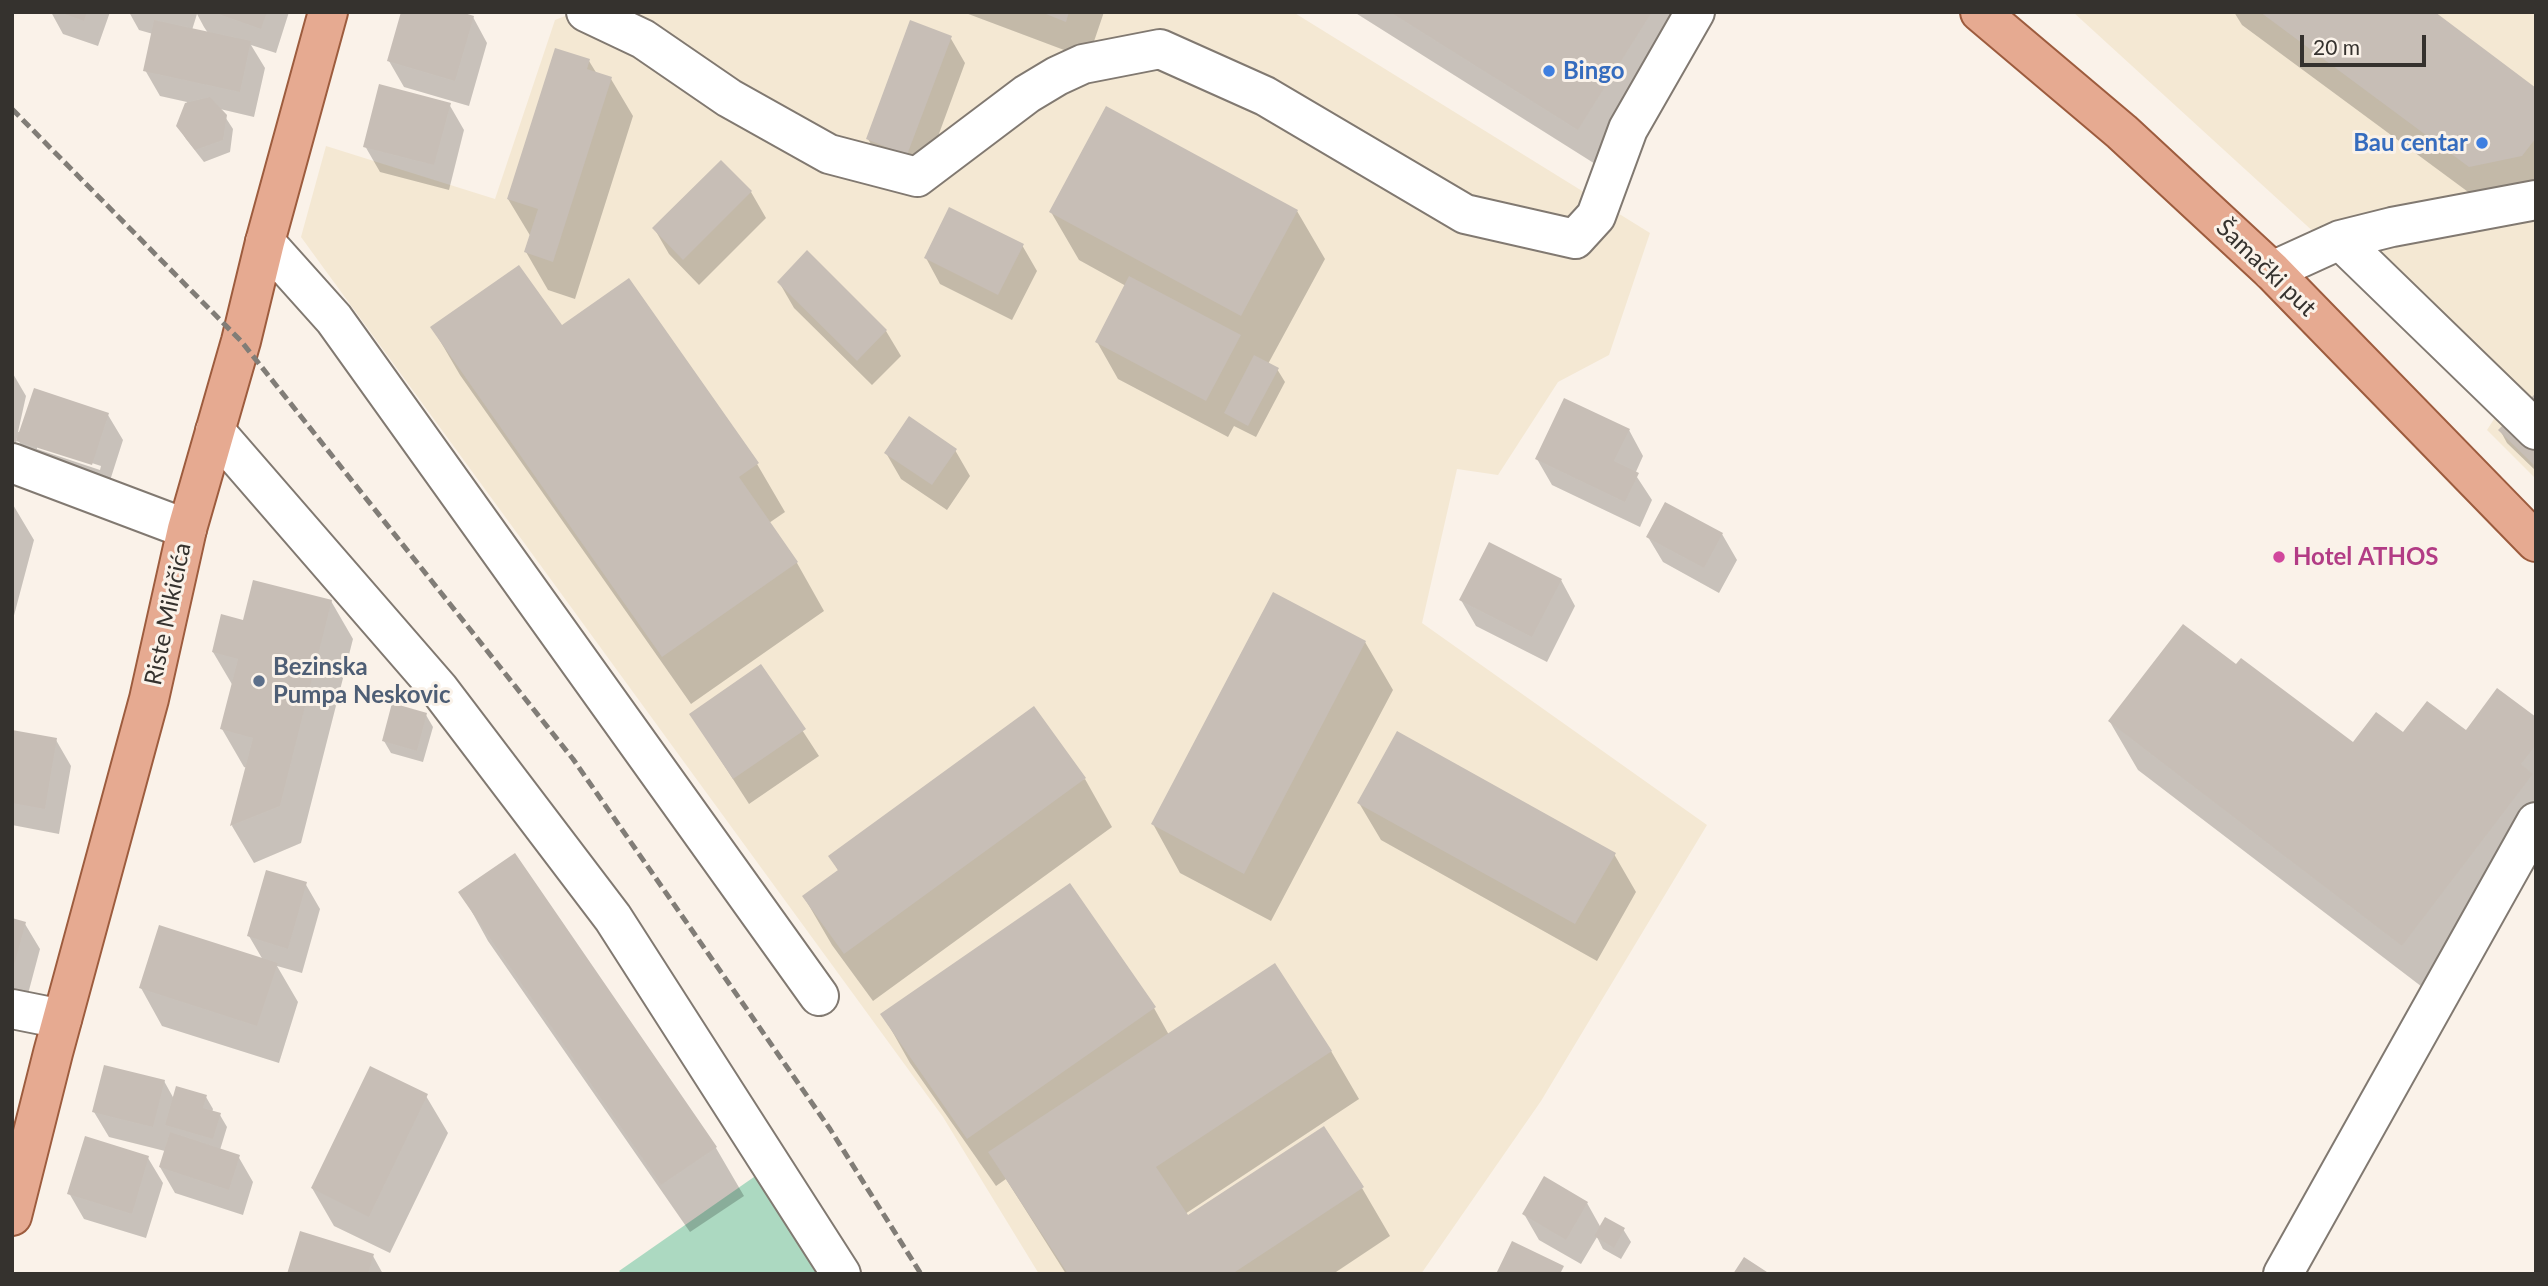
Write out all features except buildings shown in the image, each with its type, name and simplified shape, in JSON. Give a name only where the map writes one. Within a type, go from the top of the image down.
[{"type":"main road","name":"Riste Mikičića","points":[[12,1216],[62,1019],[149,699],[187,529],[241,341],[265,242],[328,12]]},
{"type":"main road","name":"Šamački put","points":[[1980,12],[2122,132],[2272,271],[2536,542]]},
{"type":"street","points":[[586,12],[643,39],[729,98],[829,154],[917,177],[1027,94],[1057,76],[1083,64],[1160,49],[1265,96],[1465,214],[1575,239],[1596,216],[1628,129],[1695,12]]},
{"type":"street","points":[[2272,271],[2340,240],[2392,227],[2536,200]]},
{"type":"street","points":[[2340,240],[2536,430]]},
{"type":"street","points":[[265,242],[334,319],[819,996]]},
{"type":"street","points":[[215,431],[439,689],[613,918],[841,1274]]},
{"type":"street","points":[[12,463],[187,529]]},
{"type":"street","points":[[2283,1274],[2536,822]]},
{"type":"street","points":[[12,1009],[62,1019]]},
{"type":"shaded area","points":[[575,12],[1293,12],[1650,233],[1609,355],[1558,382],[1498,475],[1457,469],[1422,623],[1707,825],[1541,1101],[1421,1274],[1039,1274],[943,1117],[301,237],[326,146],[495,199],[555,20]]},
{"type":"shaded area","points":[[2073,12],[2536,12],[2536,479],[2487,430],[2503,405]]},
{"type":"green space","points":[[787,1154],[858,1274],[622,1274],[619,1271]]},
{"type":"railway","points":[[12,109],[241,341],[573,759],[830,1129],[921,1274]]},
{"type":"place","name":"Bingo","points":[[1549,71]]},
{"type":"place","name":"Bau centar","points":[[2482,143]]},
{"type":"place","name":"Hotel ATHOS","points":[[2279,557]]},
{"type":"place","name":"Bezinska Pumpa Neskovic","points":[[259,681]]}]
